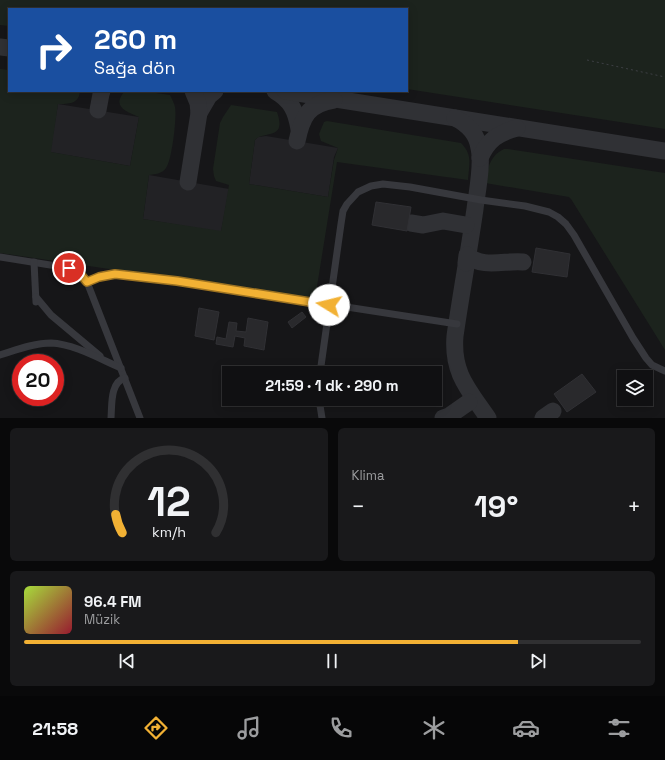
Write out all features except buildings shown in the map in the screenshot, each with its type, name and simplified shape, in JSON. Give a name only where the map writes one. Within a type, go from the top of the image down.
[{"type":"lane","points":[[321,366],[343,211],[351,198],[358,192],[371,186],[383,184],[525,206],[549,212],[558,217],[566,224],[646,358],[652,365],[665,371]]},
{"type":"lane","points":[[0,257],[69,268],[81,275],[87,282],[140,418]]},
{"type":"lane","points":[[34,262],[36,300],[51,315],[107,362]]},
{"type":"lane","points":[[87,282],[99,277],[115,274],[177,281],[456,324]]},
{"type":"lane","points":[[0,354],[37,344],[52,343],[71,347],[121,368]]},
{"type":"lane","points":[[111,418],[114,386],[125,378]]},
{"type":"lane","points":[[320,406],[322,418]]},
{"type":"path","points":[[587,60],[665,77]]},
{"type":"shaded area","points":[[0,0],[665,0],[665,129],[408,89],[408,8],[8,8],[8,26],[0,25]]},
{"type":"shaded area","points":[[0,69],[8,70],[8,92],[80,92],[76,101],[58,104],[51,152],[130,166],[139,117],[125,111],[122,108],[119,101],[121,96],[124,92],[148,92],[170,95],[175,106],[174,138],[166,168],[158,173],[149,175],[143,219],[221,231],[229,185],[216,181],[213,169],[220,123],[231,105],[277,112],[279,127],[277,131],[259,137],[255,140],[249,184],[328,197],[334,160],[338,148],[321,141],[319,134],[324,122],[327,121],[461,143],[465,147],[469,156],[468,180],[337,162],[315,299],[0,253]]},
{"type":"shaded area","points":[[58,104],[139,117],[130,166],[50,152]]},
{"type":"shaded area","points":[[266,136],[338,148],[334,157],[328,197],[249,184],[255,140],[258,137]]},
{"type":"shaded area","points":[[504,149],[665,173],[665,350],[569,197],[485,183],[488,168],[492,159]]},
{"type":"shaded area","points":[[149,175],[229,189],[221,232],[143,219]]},
{"type":"taxiway","points":[[0,47],[8,48]]},
{"type":"taxiway","points":[[98,110],[102,92]]},
{"type":"taxiway","points":[[188,182],[199,113],[198,103],[193,92]]},
{"type":"taxiway","points":[[199,113],[209,96],[214,92]]},
{"type":"taxiway","points":[[277,92],[281,94],[292,107],[299,129]]},
{"type":"taxiway","points":[[291,92],[665,151]]},
{"type":"taxiway","points":[[297,141],[301,125],[312,108],[334,100]]},
{"type":"taxiway","points":[[455,118],[464,123],[474,134],[478,143],[480,155],[475,209],[455,336],[456,360],[463,380],[488,418]]},
{"type":"taxiway","points":[[480,158],[486,146],[494,138],[504,132],[517,128]]},
{"type":"taxiway","points":[[411,223],[423,225],[443,221],[466,225]]},
{"type":"taxiway","points":[[468,262],[466,263],[467,255],[480,262],[487,263],[523,262]]},
{"type":"taxiway","points":[[443,418],[449,416],[469,402]]},
{"type":"taxiway","points":[[543,418],[553,411]]},
{"type":"route","points":[[69,268],[76,271],[87,282],[99,277],[115,274],[177,281],[329,305]]}]
